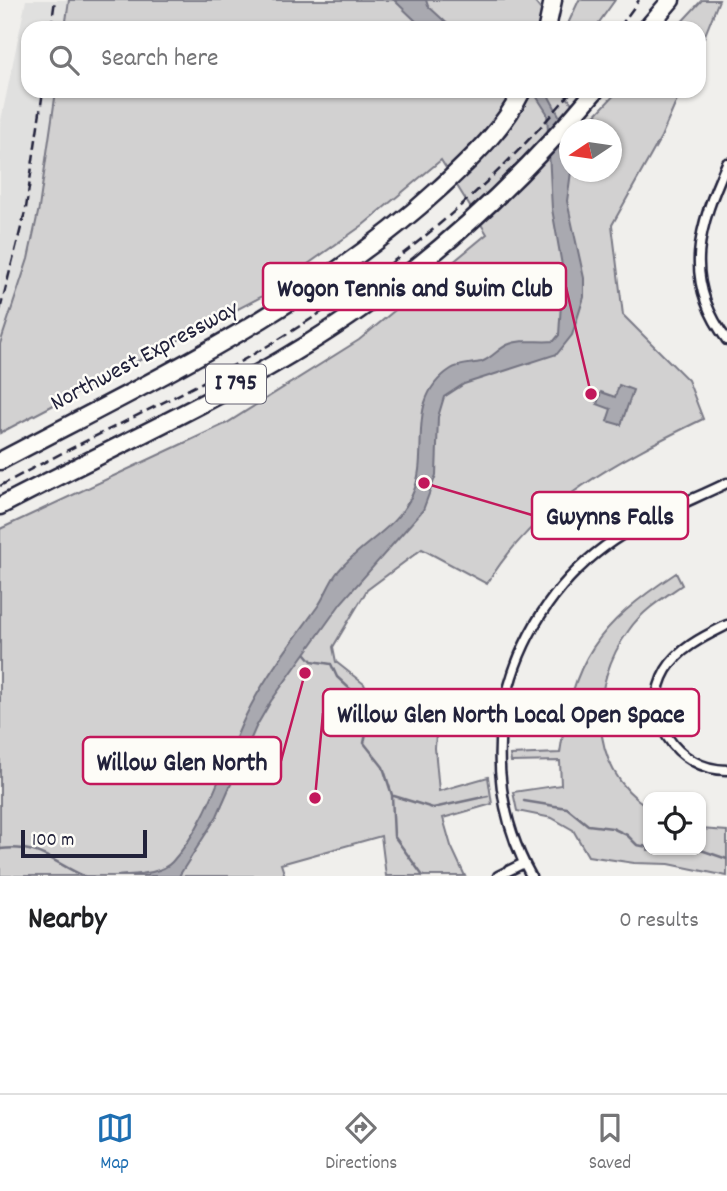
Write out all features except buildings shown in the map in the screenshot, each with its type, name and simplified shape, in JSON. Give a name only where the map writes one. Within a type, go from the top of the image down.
[{"type":"highway","points":[[653,21],[671,0]]},
{"type":"highway","name":"Northwest Expressway","points":[[0,461],[153,381],[285,306],[369,248],[433,195],[480,150],[501,125],[518,98]]},
{"type":"highway","name":"I 795","points":[[0,506],[299,349],[376,298],[455,236],[524,172],[589,98]]},
{"type":"street","points":[[727,163],[703,224],[698,259],[708,309],[727,340]]},
{"type":"street","points":[[531,876],[503,800],[499,758],[506,693],[525,642],[559,588],[603,547],[645,522],[727,483]]},
{"type":"street","points":[[727,625],[690,645],[675,659],[666,670],[658,698],[661,726],[674,748],[698,765],[727,770]]},
{"type":"street","points":[[498,876],[524,863]]},
{"type":"shaded area","points":[[26,0],[68,0],[66,21],[22,21]]},
{"type":"shaded area","points":[[69,0],[533,0],[550,21],[66,21]]},
{"type":"shaded area","points":[[394,0],[426,0],[428,6],[444,21],[416,21]]},
{"type":"shaded area","points":[[579,0],[615,0],[600,21],[569,21]]},
{"type":"shaded area","points":[[702,0],[719,0],[706,32],[706,21],[682,21]]},
{"type":"shaded area","points":[[21,24],[21,98],[55,98],[39,208],[28,258],[0,344],[0,125]]},
{"type":"shaded area","points":[[55,98],[568,98],[585,119],[559,119],[559,182],[622,182],[622,119],[592,119],[611,98],[678,98],[661,137],[612,225],[623,315],[688,380],[703,419],[582,486],[530,529],[507,555],[487,584],[422,549],[367,590],[333,647],[336,662],[364,684],[380,724],[438,709],[435,748],[439,791],[488,777],[492,804],[443,818],[451,846],[465,876],[386,876],[381,836],[281,864],[285,876],[0,876],[0,529],[227,423],[359,340],[487,234],[441,160],[363,225],[263,296],[0,433],[0,344],[28,259],[39,208]]},
{"type":"shaded area","points":[[537,98],[550,98],[561,119],[559,182],[570,182],[567,201],[584,278],[584,297],[572,335],[557,354],[464,384],[444,397],[438,417],[436,475],[423,510],[341,603],[271,701],[256,727],[217,816],[179,876],[117,876],[161,869],[172,862],[184,847],[204,815],[241,726],[267,679],[318,606],[336,574],[397,518],[405,507],[417,479],[423,411],[427,396],[436,382],[454,367],[485,361],[507,345],[525,341],[554,341],[559,335],[563,271],[552,209],[547,113]]},
{"type":"shaded area","points":[[619,385],[633,390],[621,425],[607,421],[611,409],[597,404],[601,392],[615,397]]},
{"type":"shaded area","points":[[676,573],[682,585],[640,617],[616,652],[601,699],[605,748],[614,770],[628,790],[643,803],[643,855],[706,855],[706,829],[727,831],[727,876],[669,864],[634,863],[588,856],[573,830],[552,818],[517,811],[513,792],[561,785],[560,761],[511,762],[510,755],[560,753],[565,720],[581,669],[608,628],[649,592]]},
{"type":"waterway","points":[[306,654],[312,661],[331,664],[337,677],[362,700],[361,715],[367,729],[364,743],[383,767],[392,795],[394,836],[423,876]]},
{"type":"waterway","points":[[394,796],[433,808],[488,796]]},
{"type":"waterway","points":[[524,801],[567,808],[588,825],[612,828],[643,846]]},
{"type":"waterway","points":[[0,849],[25,849],[45,855],[84,876]]},
{"type":"waterway","points":[[706,852],[727,859]]},
{"type":"railway","points":[[52,21],[55,0]]},
{"type":"railway","points":[[624,21],[639,0]]},
{"type":"railway","points":[[0,310],[26,208],[42,98]]},
{"type":"railway","points":[[0,486],[227,369],[338,301],[411,248],[479,189],[566,98]]},
{"type":"place","name":"Wogon Tennis and Swim Club","points":[[591,394]]},
{"type":"place","name":"Gwynns Falls","points":[[424,483]]},
{"type":"place","name":"Willow Glen North","points":[[305,673]]},
{"type":"place","name":"Willow Glen North Local Open Space","points":[[315,798]]}]
